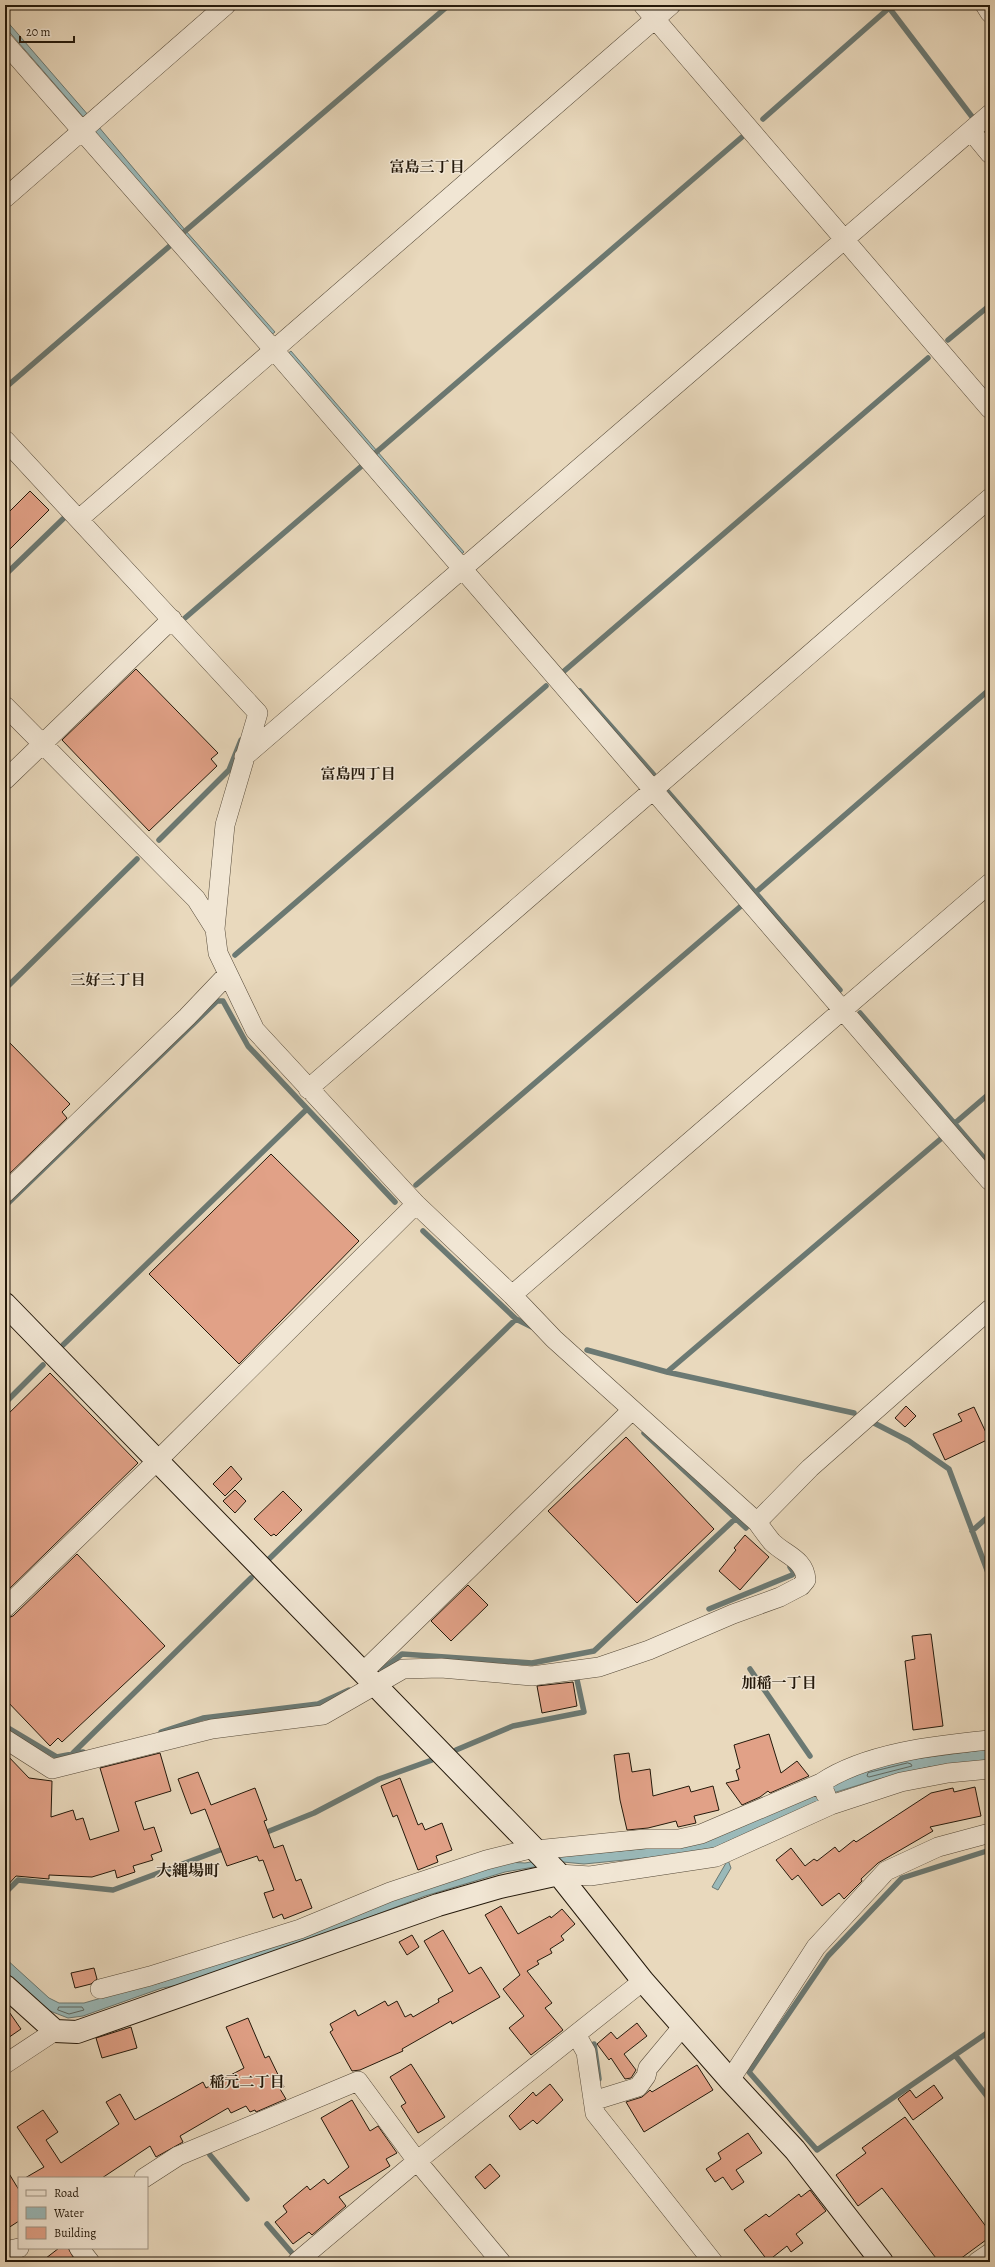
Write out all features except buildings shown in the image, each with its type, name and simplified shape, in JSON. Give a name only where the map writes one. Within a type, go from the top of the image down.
[{"type":"street","points":[[5,198],[226,5]]},
{"type":"street","points":[[79,519],[273,349],[649,12],[671,5]]},
{"type":"street","points":[[985,5],[990,13]]},
{"type":"street","points":[[649,12],[990,409]]},
{"type":"street","points":[[5,43],[273,349],[990,1181]]},
{"type":"street","points":[[244,757],[990,114]]},
{"type":"street","points":[[971,130],[990,154]]},
{"type":"street","points":[[5,440],[258,713],[225,825],[214,928],[218,953],[227,975],[255,1030],[416,1204],[512,1295],[554,1340],[631,1411],[757,1522],[773,1543],[792,1555],[805,1571],[806,1580],[800,1586],[780,1598],[733,1614],[649,1650],[599,1667],[532,1676],[441,1668],[403,1669],[369,1679]]},
{"type":"street","points":[[308,1089],[990,498]]},
{"type":"street","points":[[5,780],[172,619]]},
{"type":"street","points":[[5,706],[196,900],[214,928]]},
{"type":"street","points":[[512,1295],[990,884]]},
{"type":"street","points":[[5,1193],[227,975]]},
{"type":"street","points":[[5,1608],[157,1462],[416,1204]]},
{"type":"street","points":[[5,1304],[558,1873],[644,1981],[730,2080],[795,2150],[882,2262]]},
{"type":"street","points":[[757,1522],[810,1468],[990,1309]]},
{"type":"street","points":[[5,1739],[52,1769],[212,1729],[323,1715],[369,1679],[631,1411]]},
{"type":"street","points":[[5,2064],[55,2031],[77,2032],[438,1905],[500,1887],[558,1873],[590,1876],[722,1854],[825,1794],[831,1777],[876,1759],[947,1744],[990,1740]]},
{"type":"street","points":[[100,1989],[150,1976],[300,1928],[390,1892],[486,1860],[536,1850],[645,1839],[680,1839],[825,1794],[948,1773],[990,1769]]},
{"type":"street","points":[[730,2080],[816,1947],[886,1871],[938,1847],[990,1833]]},
{"type":"street","points":[[297,2262],[417,2161],[577,2036],[644,1981]]},
{"type":"street","points":[[5,1986],[55,2031]]},
{"type":"street","points":[[594,2101],[638,2087],[646,2076],[648,2068],[683,2026]]},
{"type":"street","points":[[577,2036],[586,2052],[595,2113],[713,2262]]},
{"type":"street","points":[[146,2177],[178,2156],[358,2081],[417,2161],[501,2262]]},
{"type":"street","points":[[5,2251],[18,2248]]},
{"type":"street","points":[[80,2249],[90,2262]]},
{"type":"street","points":[[977,2262],[990,2253]]},
{"type":"water","points":[[5,19],[89,116],[85,119],[5,27]]},
{"type":"water","points":[[98,126],[186,231],[275,332],[270,336],[93,130]]},
{"type":"water","points":[[291,351],[464,552],[459,556],[287,354]]},
{"type":"water","points":[[990,1749],[990,1760],[929,1767],[875,1780],[833,1793],[802,1810],[722,1844],[731,1868],[718,1890],[712,1887],[726,1863],[718,1847],[676,1855],[584,1864],[563,1862],[505,1872],[425,1896],[304,1942],[184,1984],[162,1988],[83,2016],[68,2018],[45,2009],[5,1973],[5,1958],[49,1998],[59,2003],[84,2003],[159,1983],[421,1888],[506,1862],[525,1863],[564,1856],[684,1845],[856,1773],[907,1760]]},
{"type":"waterway","points":[[184,232],[449,5]]},
{"type":"waterway","points":[[887,5],[973,118]]},
{"type":"waterway","points":[[763,119],[889,8]]},
{"type":"waterway","points":[[982,129],[990,139]]},
{"type":"waterway","points":[[373,455],[742,137]]},
{"type":"waterway","points":[[5,388],[172,244]]},
{"type":"waterway","points":[[948,340],[990,305]]},
{"type":"waterway","points":[[563,672],[928,358]]},
{"type":"waterway","points":[[185,618],[364,464]]},
{"type":"waterway","points":[[5,575],[65,517]]},
{"type":"waterway","points":[[235,955],[546,686]]},
{"type":"waterway","points":[[755,893],[990,689]]},
{"type":"waterway","points":[[580,691],[654,775]]},
{"type":"waterway","points":[[159,840],[229,770],[241,740]]},
{"type":"waterway","points":[[668,792],[840,990]]},
{"type":"waterway","points":[[5,989],[137,859]]},
{"type":"waterway","points":[[416,1185],[741,906]]},
{"type":"waterway","points":[[5,1206],[217,1001],[223,1001],[248,1046],[395,1202]]},
{"type":"waterway","points":[[860,1013],[990,1165]]},
{"type":"waterway","points":[[955,1123],[990,1093]]},
{"type":"waterway","points":[[63,1345],[307,1109]]},
{"type":"waterway","points":[[667,1372],[943,1137]]},
{"type":"waterway","points":[[423,1231],[516,1319],[532,1327]]},
{"type":"waterway","points":[[268,1560],[516,1319]]},
{"type":"waterway","points":[[587,1350],[667,1372],[854,1413]]},
{"type":"waterway","points":[[5,1403],[43,1365]]},
{"type":"waterway","points":[[874,1423],[909,1441],[949,1469],[990,1578]]},
{"type":"waterway","points":[[644,1433],[746,1528]]},
{"type":"waterway","points":[[972,1531],[990,1515]]},
{"type":"waterway","points":[[382,1670],[402,1654],[532,1663],[594,1651],[735,1519]]},
{"type":"waterway","points":[[709,1609],[792,1575],[794,1573],[790,1567]]},
{"type":"waterway","points":[[73,1753],[251,1578]]},
{"type":"waterway","points":[[750,1669],[810,1756]]},
{"type":"waterway","points":[[456,1750],[513,1726],[584,1712],[576,1675]]},
{"type":"waterway","points":[[161,1732],[203,1718],[318,1704],[349,1690]]},
{"type":"waterway","points":[[5,1726],[57,1757],[83,1752]]},
{"type":"waterway","points":[[262,1834],[314,1813],[379,1779],[432,1760]]},
{"type":"waterway","points":[[5,1893],[18,1880],[113,1890],[228,1847]]},
{"type":"waterway","points":[[990,1850],[902,1878],[828,1956],[749,2072],[817,2150],[990,2031]]},
{"type":"waterway","points":[[594,2044],[599,2079]]},
{"type":"waterway","points":[[955,2055],[990,2100]]},
{"type":"waterway","points":[[210,2155],[247,2199]]},
{"type":"waterway","points":[[267,2224],[292,2253]]},
{"type":"district","name":"富島三丁目","points":[[427,167]]},
{"type":"district","name":"富島四丁目","points":[[358,774]]},
{"type":"district","name":"三好三丁目","points":[[108,980]]},
{"type":"district","name":"加稲一丁目","points":[[779,1683]]},
{"type":"district","name":"大縄場町","points":[[188,1871]]},
{"type":"district","name":"稲元二丁目","points":[[247,2082]]}]
